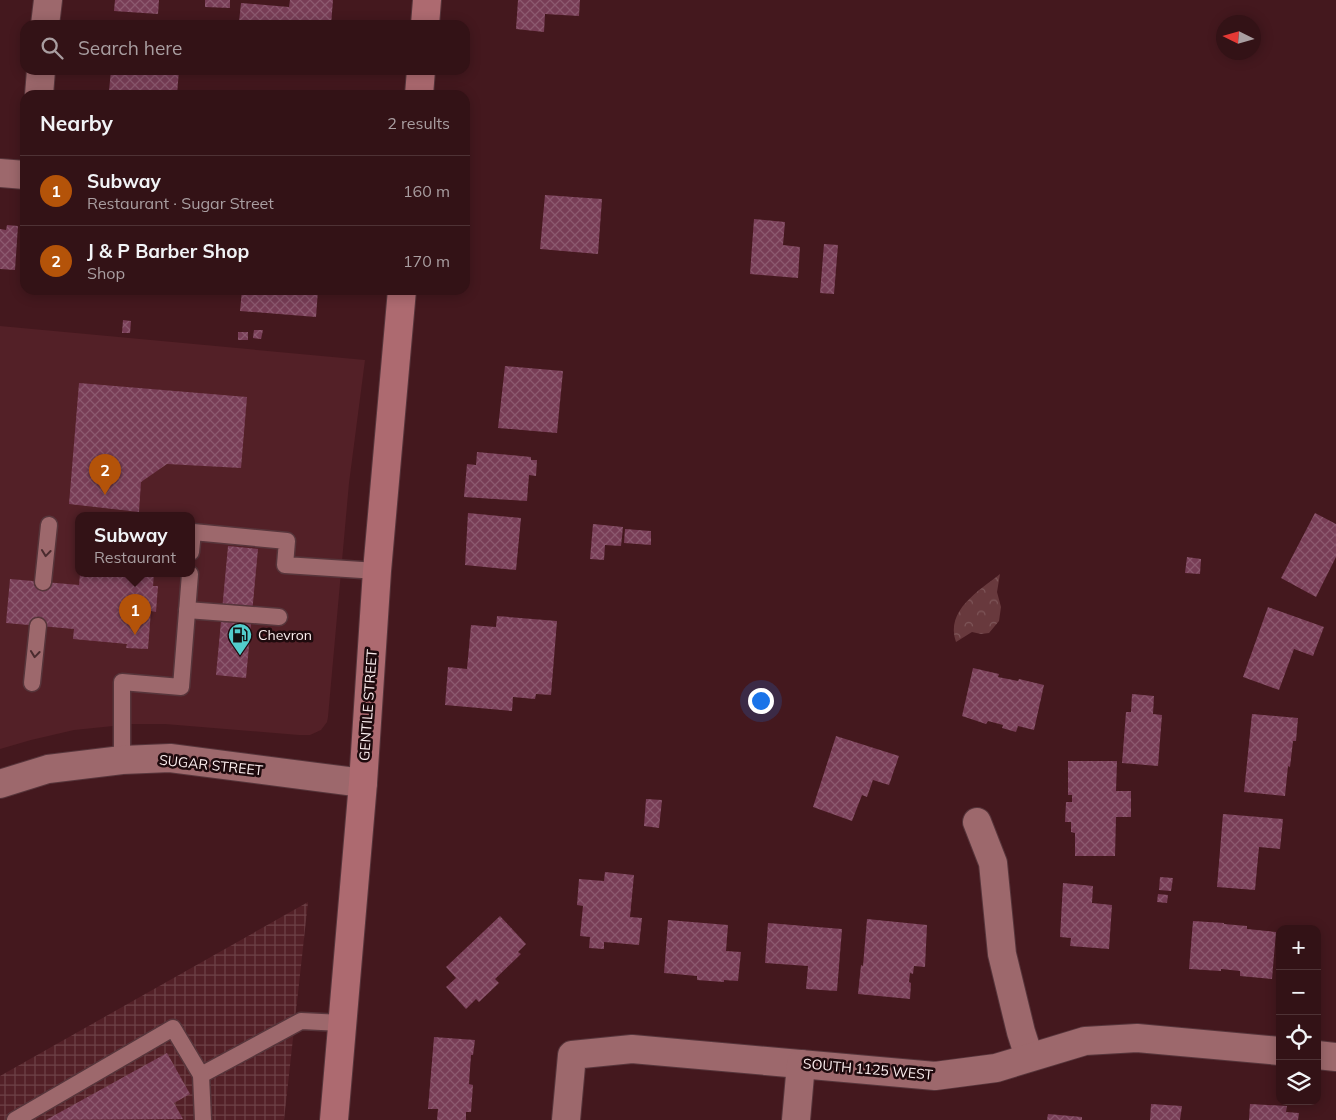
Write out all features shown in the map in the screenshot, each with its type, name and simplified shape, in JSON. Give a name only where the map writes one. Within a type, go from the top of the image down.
[{"type":"main road","points":[[425,20],[427,0]]},
{"type":"main road","points":[[419,90],[421,75]]},
{"type":"main road","name":"GENTILE STREET","points":[[334,1120],[363,782],[377,571],[402,295]]},
{"type":"street","points":[[46,20],[48,0]]},
{"type":"street","points":[[39,90],[41,75]]},
{"type":"street","points":[[0,173],[20,175]]},
{"type":"street","name":"SUGAR STREET","points":[[0,784],[48,769],[122,760],[170,758],[363,782]]},
{"type":"street","points":[[977,822],[993,863],[1002,954],[1029,1058]]},
{"type":"street","name":"SOUTH 1125 WEST","points":[[566,1120],[572,1055],[632,1049],[935,1076],[996,1068],[1085,1041],[1137,1038],[1276,1052]]},
{"type":"street","points":[[1321,1055],[1336,1057]]},
{"type":"street","points":[[796,1120],[801,1064]]},
{"type":"lane","points":[[43,582],[49,525]]},
{"type":"lane","points":[[195,532],[287,541],[285,565],[377,571]]},
{"type":"lane","points":[[122,760],[122,682],[181,686],[190,577]]},
{"type":"lane","points":[[187,610],[280,617]]},
{"type":"lane","points":[[32,683],[38,626]]},
{"type":"lane","points":[[201,1075],[301,1021],[342,1023]]},
{"type":"lane","points":[[15,1120],[172,1028],[201,1075],[203,1120]]},
{"type":"shaded area","points":[[0,326],[365,360],[349,483],[328,717],[321,730],[310,735],[299,735],[165,724],[133,724],[74,730],[0,749]]},
{"type":"shaded area","points":[[308,902],[284,1120],[0,1120],[0,1076]]},
{"type":"green space","points":[[1000,574],[997,592],[1001,607],[999,621],[989,633],[972,632],[956,642],[955,620],[960,611],[966,602]]},
{"type":"building","points":[[115,0],[159,0],[158,14],[114,11]]},
{"type":"building","points":[[205,0],[230,0],[230,8],[205,7]]},
{"type":"building","points":[[290,0],[333,0],[331,20],[239,20],[241,3],[289,7]]},
{"type":"building","points":[[518,0],[580,0],[579,16],[545,14],[544,32],[516,29]]},
{"type":"building","points":[[111,75],[179,75],[177,90],[109,90]]},
{"type":"building","points":[[545,195],[602,199],[598,254],[540,249]]},
{"type":"building","points":[[754,219],[785,222],[783,245],[800,247],[798,278],[750,274]]},
{"type":"building","points":[[7,225],[18,226],[15,270],[0,269],[0,229],[6,230]]},
{"type":"building","points":[[824,244],[838,245],[834,294],[820,293]]},
{"type":"building","points":[[242,295],[318,295],[316,317],[240,311]]},
{"type":"building","points":[[123,320],[131,321],[130,333],[122,333]]},
{"type":"building","points":[[254,330],[263,330],[261,339],[253,338]]},
{"type":"building","points":[[238,332],[248,332],[248,340],[238,340]]},
{"type":"building","points":[[505,366],[563,371],[557,433],[498,428]]},
{"type":"building","points":[[79,383],[247,397],[241,468],[167,464],[141,482],[139,512],[69,504]]},
{"type":"building","points":[[477,452],[531,457],[531,460],[537,460],[536,476],[529,475],[527,501],[464,497],[467,464],[476,465]]},
{"type":"building","points":[[468,513],[521,518],[516,570],[465,565]]},
{"type":"building","points":[[1315,513],[1336,524],[1336,557],[1316,597],[1281,578]]},
{"type":"building","points":[[593,524],[623,527],[621,546],[605,545],[604,560],[590,559]]},
{"type":"building","points":[[625,529],[651,531],[651,545],[624,543]]},
{"type":"building","points":[[228,546],[258,549],[246,678],[216,675]]},
{"type":"building","points":[[1187,557],[1201,559],[1200,574],[1185,573]]},
{"type":"building","points":[[80,577],[154,577],[153,586],[158,586],[156,612],[151,611],[148,649],[126,648],[127,644],[73,639],[74,629],[6,623],[10,579],[79,585]]},
{"type":"building","points":[[1268,607],[1324,627],[1313,656],[1294,649],[1279,690],[1243,677]]},
{"type":"building","points":[[497,616],[557,621],[551,695],[536,694],[535,699],[513,697],[512,711],[445,705],[448,667],[467,669],[471,625],[496,627]]},
{"type":"building","points":[[973,668],[999,674],[998,677],[1018,681],[1019,679],[1044,685],[1034,730],[1018,726],[1016,732],[1002,728],[1003,725],[988,721],[986,724],[962,716]]},
{"type":"building","points":[[1132,694],[1154,696],[1153,714],[1162,715],[1158,766],[1122,763],[1126,712],[1131,712]]},
{"type":"building","points":[[1252,714],[1298,718],[1296,741],[1293,741],[1290,767],[1288,766],[1285,796],[1244,792]]},
{"type":"building","points":[[836,736],[899,756],[889,785],[873,780],[867,797],[862,795],[852,821],[813,807]]},
{"type":"building","points":[[1068,761],[1117,761],[1116,791],[1131,791],[1131,817],[1116,817],[1115,856],[1075,856],[1075,833],[1071,832],[1071,822],[1065,822],[1066,802],[1072,802],[1072,795],[1068,795]]},
{"type":"building","points":[[646,799],[662,800],[659,828],[644,826]]},
{"type":"building","points":[[1223,814],[1283,819],[1280,849],[1259,847],[1255,890],[1217,887]]},
{"type":"building","points":[[605,872],[634,875],[630,917],[642,918],[639,945],[604,942],[604,949],[589,948],[590,937],[580,936],[583,906],[577,905],[579,879],[604,881]]},
{"type":"building","points":[[1160,877],[1173,878],[1171,891],[1159,890]]},
{"type":"building","points":[[1063,883],[1093,886],[1092,903],[1112,905],[1109,949],[1070,946],[1071,938],[1060,937]]},
{"type":"building","points":[[1158,894],[1168,895],[1167,903],[1157,902]]},
{"type":"building","points":[[500,916],[526,944],[518,952],[521,954],[495,979],[499,983],[479,1002],[476,999],[466,1009],[446,987],[456,978],[446,967]]},
{"type":"building","points":[[867,919],[927,925],[925,967],[914,966],[913,974],[910,973],[910,999],[858,994],[861,965],[863,966]]},
{"type":"building","points":[[668,920],[728,925],[726,951],[741,952],[738,981],[697,980],[697,976],[664,973]]},
{"type":"building","points":[[1193,921],[1247,926],[1247,929],[1276,932],[1272,979],[1240,976],[1240,971],[1189,969]]},
{"type":"building","points":[[768,923],[842,929],[837,991],[806,989],[808,966],[765,963]]},
{"type":"building","points":[[434,1037],[475,1040],[473,1055],[471,1055],[469,1084],[473,1085],[471,1112],[466,1112],[466,1120],[437,1120],[438,1109],[428,1109]]},
{"type":"building","points":[[167,1053],[190,1094],[174,1103],[183,1119],[46,1120]]},
{"type":"building","points":[[1151,1104],[1182,1106],[1180,1120],[1150,1120]]},
{"type":"building","points":[[1250,1104],[1287,1106],[1286,1112],[1299,1113],[1298,1120],[1249,1120]]},
{"type":"building","points":[[1048,1114],[1082,1117],[1082,1120],[1047,1120]]},
{"type":"place","name":"J & P Barber Shop","points":[[105,495]]},
{"type":"place","name":"Subway","points":[[135,635]]},
{"type":"place","name":"Chevron","points":[[240,656]]}]
